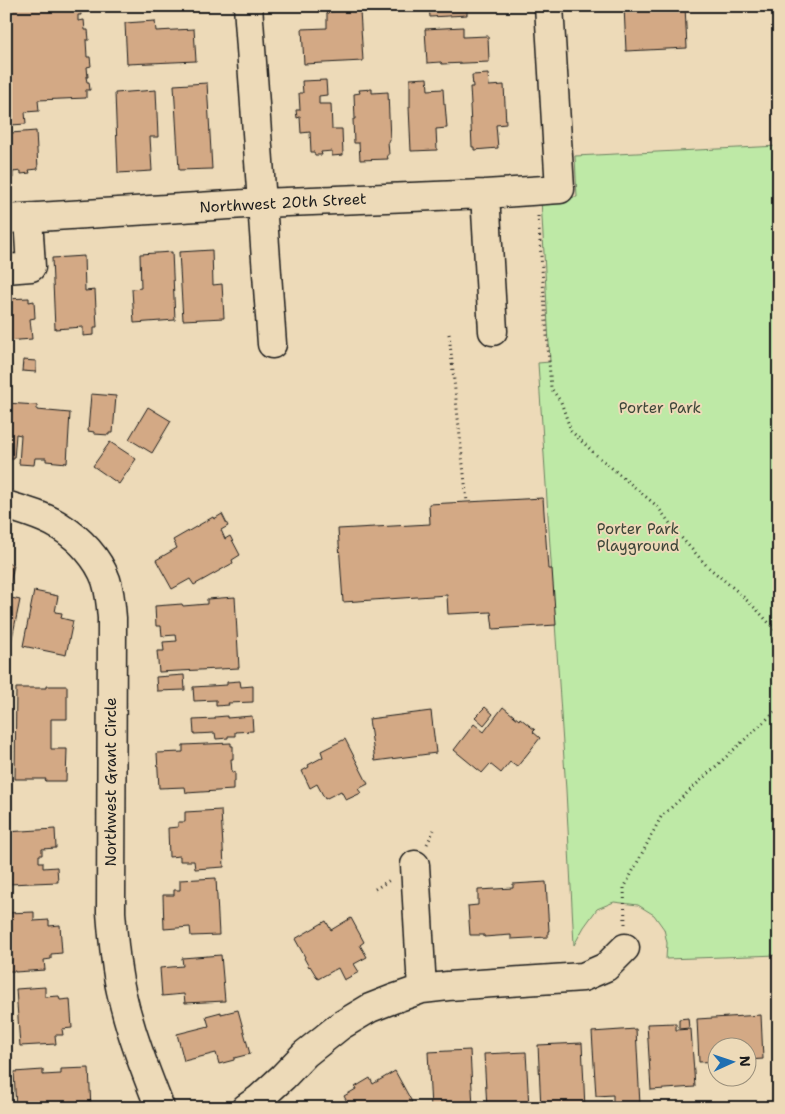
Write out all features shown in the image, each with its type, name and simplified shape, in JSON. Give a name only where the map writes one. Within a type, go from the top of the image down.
[{"type":"street","points":[[248,6],[272,344]]},
{"type":"street","points":[[548,190],[549,6]]},
{"type":"street","name":"Northwest 20th Street","points":[[17,218],[262,203],[548,190]]},
{"type":"street","points":[[485,194],[493,332]]},
{"type":"street","points":[[6,269],[31,267],[17,218]]},
{"type":"street","name":"Northwest Grant Circle","points":[[6,505],[32,513],[60,526],[85,547],[98,563],[106,580],[112,618],[111,912],[114,950],[121,992],[137,1048],[160,1108]]},
{"type":"street","points":[[415,865],[422,989]]},
{"type":"street","points":[[246,1108],[283,1078],[305,1054],[340,1026],[370,1008],[422,989],[584,977],[606,967],[626,948]]},
{"type":"path","points":[[548,190],[537,214],[551,388],[561,402],[571,431],[658,507],[677,533],[708,567],[737,591],[779,634]]},
{"type":"path","points":[[449,334],[467,502]]},
{"type":"path","points":[[626,948],[624,888],[662,817],[779,708]]},
{"type":"green space","name":"Porter Park","points":[[779,146],[779,971],[778,955],[666,959],[667,943],[664,929],[654,915],[638,905],[614,902],[597,909],[574,945],[566,790],[538,363],[550,362],[541,199],[577,197],[575,156]]},
{"type":"building","points":[[6,6],[80,7],[81,15],[78,15],[78,21],[84,20],[85,30],[88,30],[89,40],[86,40],[87,57],[90,57],[91,66],[87,67],[88,77],[86,77],[90,90],[86,90],[86,98],[38,100],[39,111],[25,112],[26,124],[11,125],[11,133],[36,131],[38,169],[29,170],[30,173],[21,174],[21,171],[13,172],[13,178],[6,178]]},
{"type":"building","points":[[429,6],[467,6],[467,15],[430,17]]},
{"type":"building","points":[[624,6],[685,6],[687,48],[626,51]]},
{"type":"building","points":[[360,10],[363,61],[304,64],[302,29],[327,28],[327,12]]},
{"type":"building","points":[[155,21],[156,31],[194,29],[196,61],[127,64],[125,23]]},
{"type":"building","points":[[463,27],[463,37],[488,36],[489,62],[427,63],[425,29]]},
{"type":"building","points":[[488,74],[489,86],[504,85],[506,124],[496,125],[498,148],[474,150],[474,147],[472,147],[470,105],[470,87],[473,87],[472,75]]},
{"type":"building","points":[[427,78],[428,90],[443,89],[447,128],[436,129],[437,150],[411,151],[410,79]]},
{"type":"building","points":[[326,80],[327,95],[319,96],[319,104],[331,104],[332,129],[342,129],[343,155],[332,156],[332,151],[321,152],[322,155],[315,155],[314,152],[311,152],[310,132],[301,133],[300,117],[297,118],[296,110],[300,110],[299,93],[303,93],[302,81]]},
{"type":"building","points":[[207,83],[212,169],[179,170],[174,85]]},
{"type":"building","points":[[372,89],[372,93],[388,92],[389,155],[387,155],[388,159],[360,160],[359,143],[354,143],[354,94],[360,93],[359,90]]},
{"type":"building","points":[[156,90],[158,137],[150,137],[152,171],[118,173],[115,93]]},
{"type":"building","points":[[212,250],[213,285],[222,284],[224,318],[183,320],[179,252]]},
{"type":"building","points":[[172,252],[175,320],[134,323],[132,289],[141,288],[140,254]]},
{"type":"building","points":[[84,256],[85,291],[95,290],[97,327],[94,327],[94,335],[83,336],[83,327],[55,329],[52,258]]},
{"type":"building","points":[[29,298],[29,302],[34,301],[35,318],[30,319],[32,339],[6,341],[6,299]]},
{"type":"building","points":[[23,360],[36,361],[36,372],[22,371]]},
{"type":"building","points":[[91,394],[116,396],[113,433],[109,433],[109,435],[94,434],[94,432],[88,431]]},
{"type":"building","points":[[6,403],[37,405],[37,410],[70,413],[67,463],[46,461],[46,458],[35,458],[34,465],[19,464],[21,435],[16,434],[14,459],[6,459]]},
{"type":"building","points":[[148,407],[171,421],[152,453],[129,439]]},
{"type":"building","points":[[110,442],[136,459],[119,484],[93,466]]},
{"type":"building","points":[[543,498],[548,569],[552,569],[556,625],[493,629],[491,612],[448,614],[447,595],[343,602],[338,529],[430,524],[429,504]]},
{"type":"building","points":[[222,514],[228,526],[221,530],[225,539],[230,536],[240,555],[232,560],[233,563],[194,585],[190,579],[172,589],[156,560],[177,548],[173,540],[213,517],[214,519]]},
{"type":"building","points":[[6,563],[14,565],[7,597],[20,600],[11,643],[6,642]]},
{"type":"building","points":[[34,591],[58,596],[55,612],[62,613],[61,618],[73,621],[66,655],[23,646]]},
{"type":"building","points":[[235,597],[239,668],[159,672],[157,651],[164,651],[163,642],[177,641],[176,635],[162,636],[161,626],[156,626],[155,606],[207,604],[207,599]]},
{"type":"building","points":[[184,675],[185,690],[157,691],[156,677]]},
{"type":"building","points":[[240,681],[241,687],[253,686],[253,702],[228,703],[229,705],[216,706],[216,700],[194,701],[193,687],[227,685],[227,682]]},
{"type":"building","points":[[46,686],[67,686],[67,719],[51,719],[51,749],[67,749],[66,781],[15,779],[16,688],[46,688]]},
{"type":"building","points":[[485,707],[493,714],[484,725],[475,717]]},
{"type":"building","points":[[503,707],[535,730],[533,732],[540,738],[517,767],[510,762],[501,773],[490,764],[482,773],[454,750],[474,724],[484,732]]},
{"type":"building","points":[[431,711],[436,753],[375,761],[369,719]]},
{"type":"building","points":[[227,716],[227,718],[252,716],[253,731],[235,732],[235,736],[216,739],[215,733],[194,734],[193,720],[215,719],[215,717]]},
{"type":"building","points":[[345,739],[368,784],[358,789],[361,793],[346,800],[341,791],[325,799],[317,784],[310,788],[302,771],[309,767],[308,765],[323,757],[321,751]]},
{"type":"building","points":[[231,743],[231,746],[233,746],[233,759],[231,759],[232,773],[235,772],[233,790],[186,793],[185,787],[159,788],[157,753],[183,752],[183,745]]},
{"type":"building","points":[[221,810],[224,867],[195,869],[194,861],[180,861],[180,856],[169,857],[168,828],[178,827],[178,822],[185,822],[185,812]]},
{"type":"building","points":[[55,829],[56,848],[42,849],[42,855],[39,855],[39,862],[43,862],[43,868],[57,867],[58,882],[8,884],[6,832]]},
{"type":"building","points":[[216,878],[219,935],[191,936],[190,927],[164,929],[163,895],[174,895],[174,890],[180,890],[180,880]]},
{"type":"building","points":[[546,882],[548,937],[511,939],[511,935],[484,937],[484,935],[470,935],[468,906],[478,905],[478,890],[513,888],[513,884]]},
{"type":"building","points":[[34,912],[34,921],[49,920],[49,926],[60,925],[62,953],[51,954],[51,959],[44,960],[45,970],[8,971],[6,913]]},
{"type":"building","points":[[351,918],[364,942],[360,945],[367,957],[354,964],[359,972],[344,980],[338,968],[318,979],[309,967],[295,939],[326,921],[331,930]]},
{"type":"building","points":[[221,955],[225,1001],[185,1003],[184,994],[162,996],[160,968],[183,966],[182,958]]},
{"type":"building","points":[[45,987],[45,997],[59,996],[60,1000],[70,999],[72,1028],[62,1029],[63,1035],[55,1035],[56,1044],[20,1046],[16,989]]},
{"type":"building","points":[[238,1010],[250,1054],[219,1064],[216,1053],[184,1061],[177,1034],[209,1026],[206,1016]]},
{"type":"building","points":[[761,1015],[763,1059],[758,1059],[758,1036],[708,1036],[708,1062],[699,1062],[697,1019]]},
{"type":"building","points":[[688,1018],[689,1028],[679,1029],[679,1019]]},
{"type":"building","points":[[676,1023],[676,1030],[691,1029],[695,1087],[651,1090],[647,1024]]},
{"type":"building","points":[[636,1029],[640,1105],[613,1106],[613,1095],[596,1096],[592,1032]]},
{"type":"building","points":[[582,1043],[585,1108],[541,1108],[538,1045]]},
{"type":"building","points":[[470,1050],[473,1108],[431,1108],[428,1052]]},
{"type":"building","points":[[526,1052],[529,1108],[487,1108],[484,1054]]},
{"type":"building","points":[[89,1068],[91,1108],[45,1108],[45,1106],[16,1108],[14,1072],[43,1070],[43,1075],[61,1074],[61,1069]]},
{"type":"building","points":[[395,1071],[412,1102],[406,1105],[408,1108],[350,1108],[344,1096],[370,1078],[373,1084]]},
{"type":"park label","name":"Porter Park Playground","points":[[638,538]]}]
